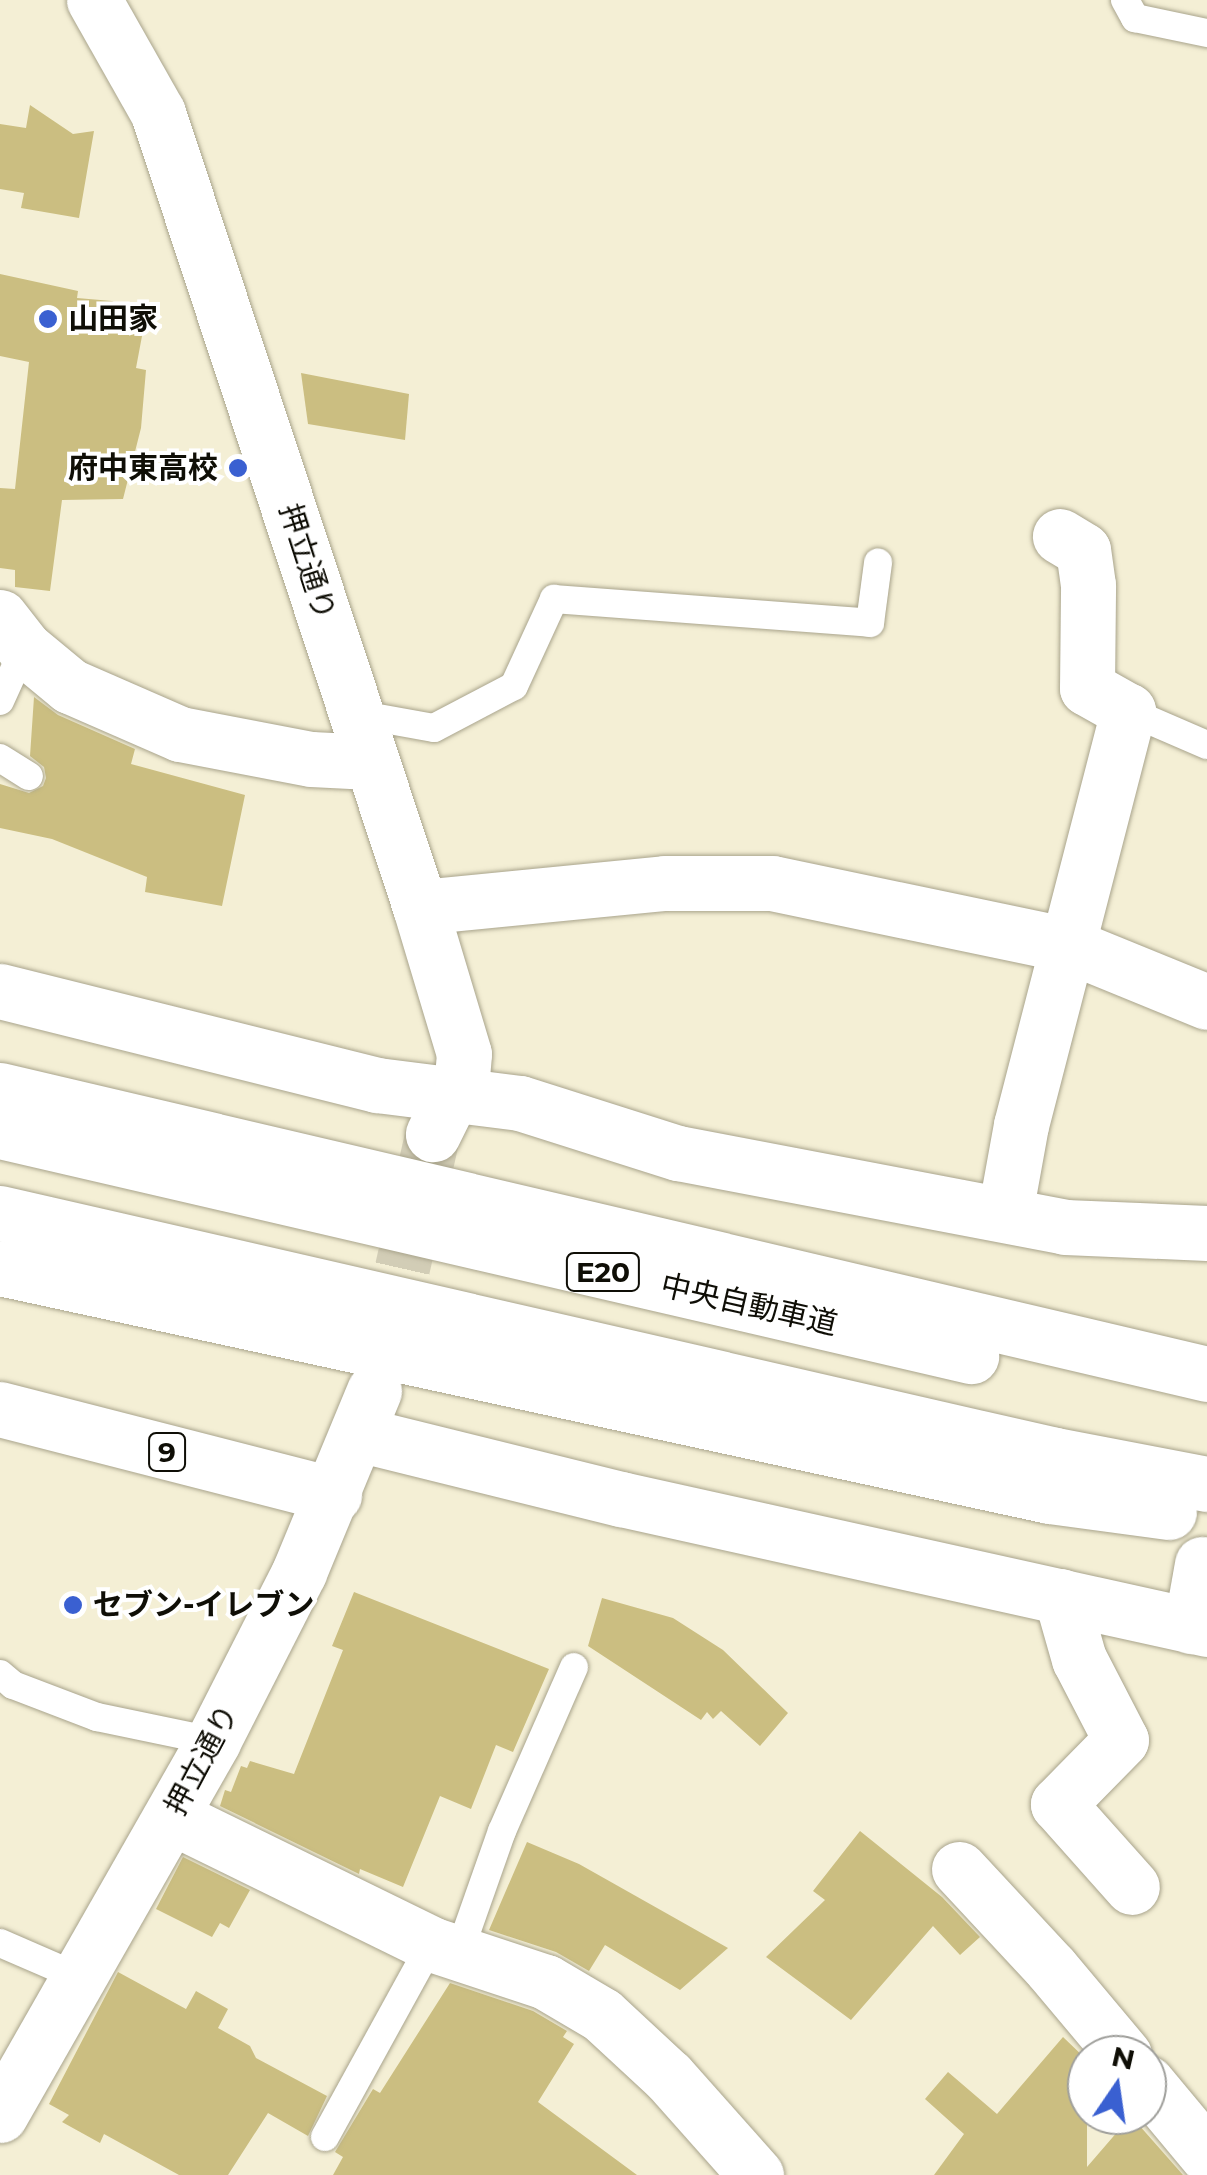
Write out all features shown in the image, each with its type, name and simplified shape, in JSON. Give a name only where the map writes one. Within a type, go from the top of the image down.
[{"type":"main road","name":"押立通り","points":[[94,0],[158,112],[420,908],[464,1054],[443,1113]]},
{"type":"main road","points":[[1006,1213],[1020,1126],[1128,712],[1087,688],[1088,585],[1083,550],[1060,536]]},
{"type":"main road","points":[[12,633],[70,686],[180,734],[311,759],[364,738]]},
{"type":"main road","points":[[420,908],[665,883],[772,883],[1065,944],[1207,1002]]},
{"type":"main road","points":[[0,991],[377,1085],[443,1113],[520,1104],[678,1152],[1064,1227],[1207,1233]]},
{"type":"main road","points":[[0,1090],[1207,1374]]},
{"type":"main road","name":"中央自動車道","points":[[0,1131],[1049,1374],[1207,1404]]},
{"type":"main road","points":[[0,1213],[1036,1451],[1207,1484]]},
{"type":"main road","points":[[0,1268],[1049,1496],[1205,1540],[1199,1627],[1061,1596],[1079,1659],[1121,1740],[1058,1804],[1132,1887]]},
{"type":"main road","name":"9","points":[[0,1410],[334,1494]]},
{"type":"main road","name":"押立通り","points":[[0,2115],[213,1741],[334,1494],[366,1412],[621,1499],[1061,1596]]},
{"type":"main road","points":[[172,1817],[445,1948],[546,1982],[602,2015],[669,2077],[756,2175]]},
{"type":"main road","points":[[959,1869],[1106,2035]]},
{"type":"main road","points":[[1167,2107],[1207,2155]]},
{"type":"lane","points":[[1124,0],[1135,18],[1207,33]]},
{"type":"lane","points":[[364,738],[434,728],[514,686],[554,599],[870,623],[878,563]]},
{"type":"lane","points":[[0,701],[12,633]]},
{"type":"lane","points":[[1128,712],[1207,745]]},
{"type":"lane","points":[[0,758],[30,776]]},
{"type":"lane","points":[[325,2137],[445,1948],[574,1667]]},
{"type":"lane","points":[[0,1674],[13,1686],[97,1717],[213,1741]]},
{"type":"lane","points":[[0,1943],[81,1978]]},
{"type":"building","points":[[30,105],[73,134],[94,131],[79,218],[21,208],[24,193],[0,189],[0,124],[26,128]]},
{"type":"building","points":[[0,274],[78,291],[77,298],[112,301],[145,320],[136,368],[146,370],[141,428],[123,499],[62,500],[50,591],[15,587],[15,570],[0,568],[0,488],[15,489],[29,362],[0,356]]},
{"type":"building","points":[[301,373],[409,394],[405,440],[308,424]]},
{"type":"building","points":[[34,697],[58,715],[135,749],[131,764],[245,795],[222,906],[145,892],[147,877],[52,839],[0,828],[0,784],[29,793],[43,786],[46,778],[44,767],[30,756]]},
{"type":"building","points":[[354,1592],[549,1669],[513,1752],[496,1745],[471,1809],[440,1796],[403,1887],[360,1869],[359,1874],[220,1806],[225,1790],[231,1792],[241,1766],[247,1768],[250,1761],[294,1774],[343,1650],[332,1646]]},
{"type":"building","points":[[602,1598],[673,1618],[723,1650],[788,1713],[760,1746],[721,1711],[713,1719],[707,1712],[701,1720],[588,1646]]},
{"type":"building","points":[[860,1831],[942,1897],[980,1937],[960,1955],[933,1926],[851,2020],[766,1957],[825,1900],[813,1891]]},
{"type":"building","points":[[527,1842],[579,1864],[728,1948],[680,1990],[605,1945],[589,1971],[556,1952],[489,1930]]},
{"type":"building","points":[[183,1857],[250,1890],[229,1928],[220,1923],[212,1937],[156,1909]]},
{"type":"building","points":[[118,1972],[186,2009],[196,1991],[228,2009],[218,2028],[250,2046],[256,2058],[327,2096],[308,2136],[268,2113],[228,2175],[179,2175],[104,2134],[100,2143],[62,2122],[69,2115],[49,2104]]},
{"type":"building","points":[[450,1983],[533,2011],[567,2031],[563,2037],[574,2044],[538,2102],[637,2175],[333,2175],[343,2157],[335,2152],[373,2089],[380,2093]]},
{"type":"building","points":[[1063,2037],[1067,2041],[1067,2135],[1087,2135],[1087,2167],[1115,2135],[1148,2135],[1183,2175],[934,2175],[964,2134],[925,2099],[948,2072],[997,2114]]},
{"type":"tunnel","points":[[384,1349],[433,1134]]},
{"type":"place","name":"山田家","points":[[48,319]]},
{"type":"place","name":"府中東高校","points":[[238,468]]},
{"type":"place","name":"セブン-イレブン","points":[[73,1605]]}]
